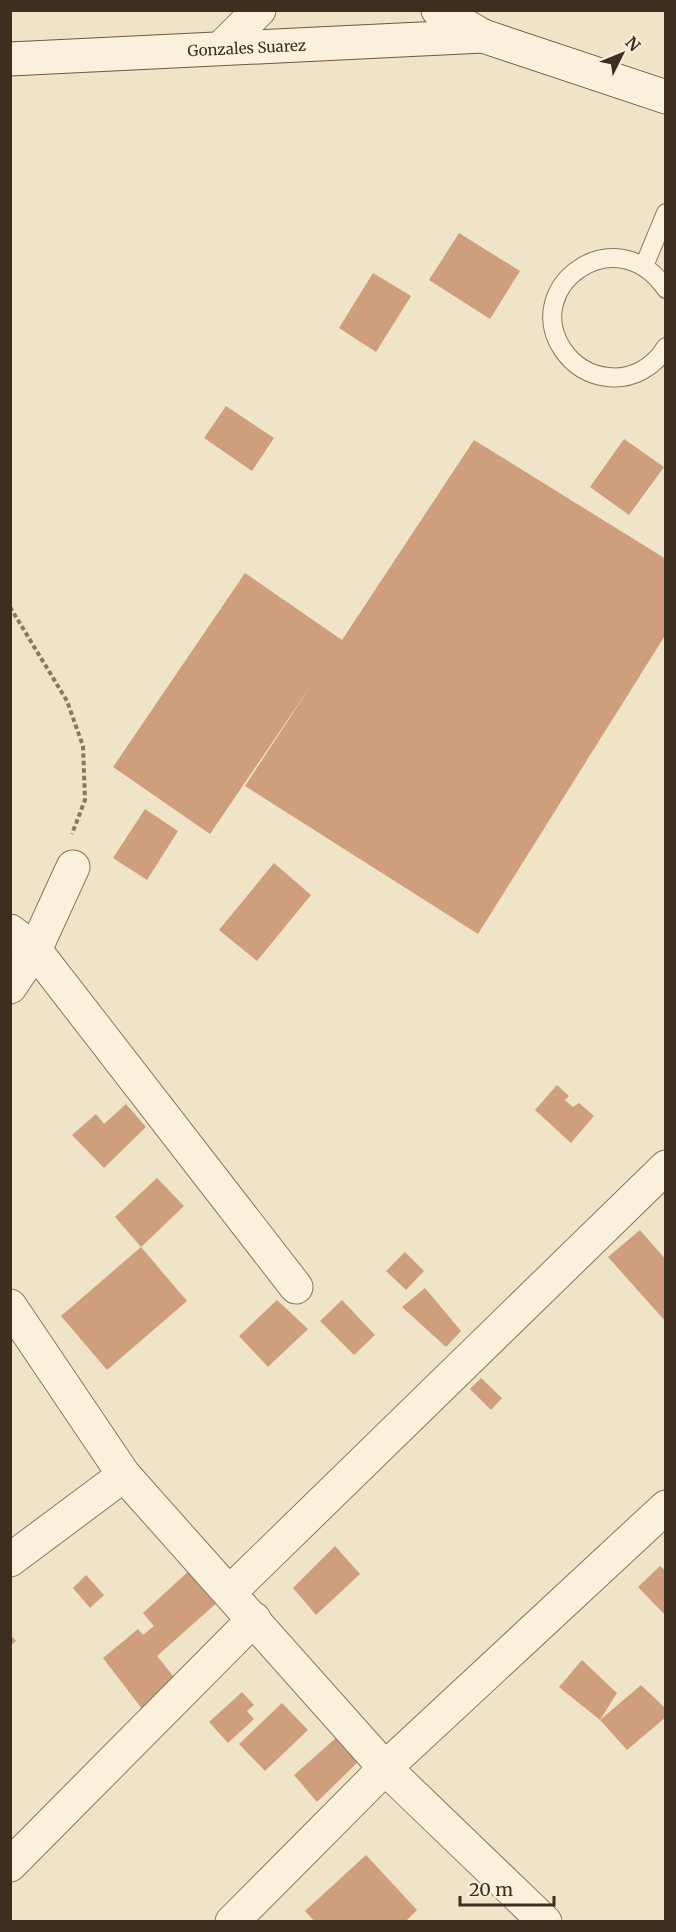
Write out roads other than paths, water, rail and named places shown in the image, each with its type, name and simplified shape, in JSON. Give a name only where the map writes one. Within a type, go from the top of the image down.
[{"type":"street","points":[[222,47],[260,10]]},
{"type":"street","points":[[438,10],[483,36],[666,97]]},
{"type":"street","name":"Gonzales Suarez","points":[[10,60],[222,47],[483,36]]},
{"type":"street","points":[[10,987],[23,940],[73,867]]},
{"type":"street","points":[[23,940],[296,1287]]},
{"type":"street","points":[[230,1592],[666,1167]]},
{"type":"street","points":[[10,1306],[124,1474],[385,1768],[545,1922]]},
{"type":"street","points":[[10,1560],[124,1474]]},
{"type":"street","points":[[232,1922],[385,1768],[666,1507]]},
{"type":"street","points":[[10,1865],[254,1619]]},
{"type":"lane","points":[[644,266],[666,213]]},
{"type":"lane","points":[[666,289],[644,266],[628,259],[611,257],[594,260],[579,268],[566,280],[557,294],[553,311],[553,328],[559,344],[582,370],[598,376],[615,378],[632,376],[647,368],[666,347]]}]
